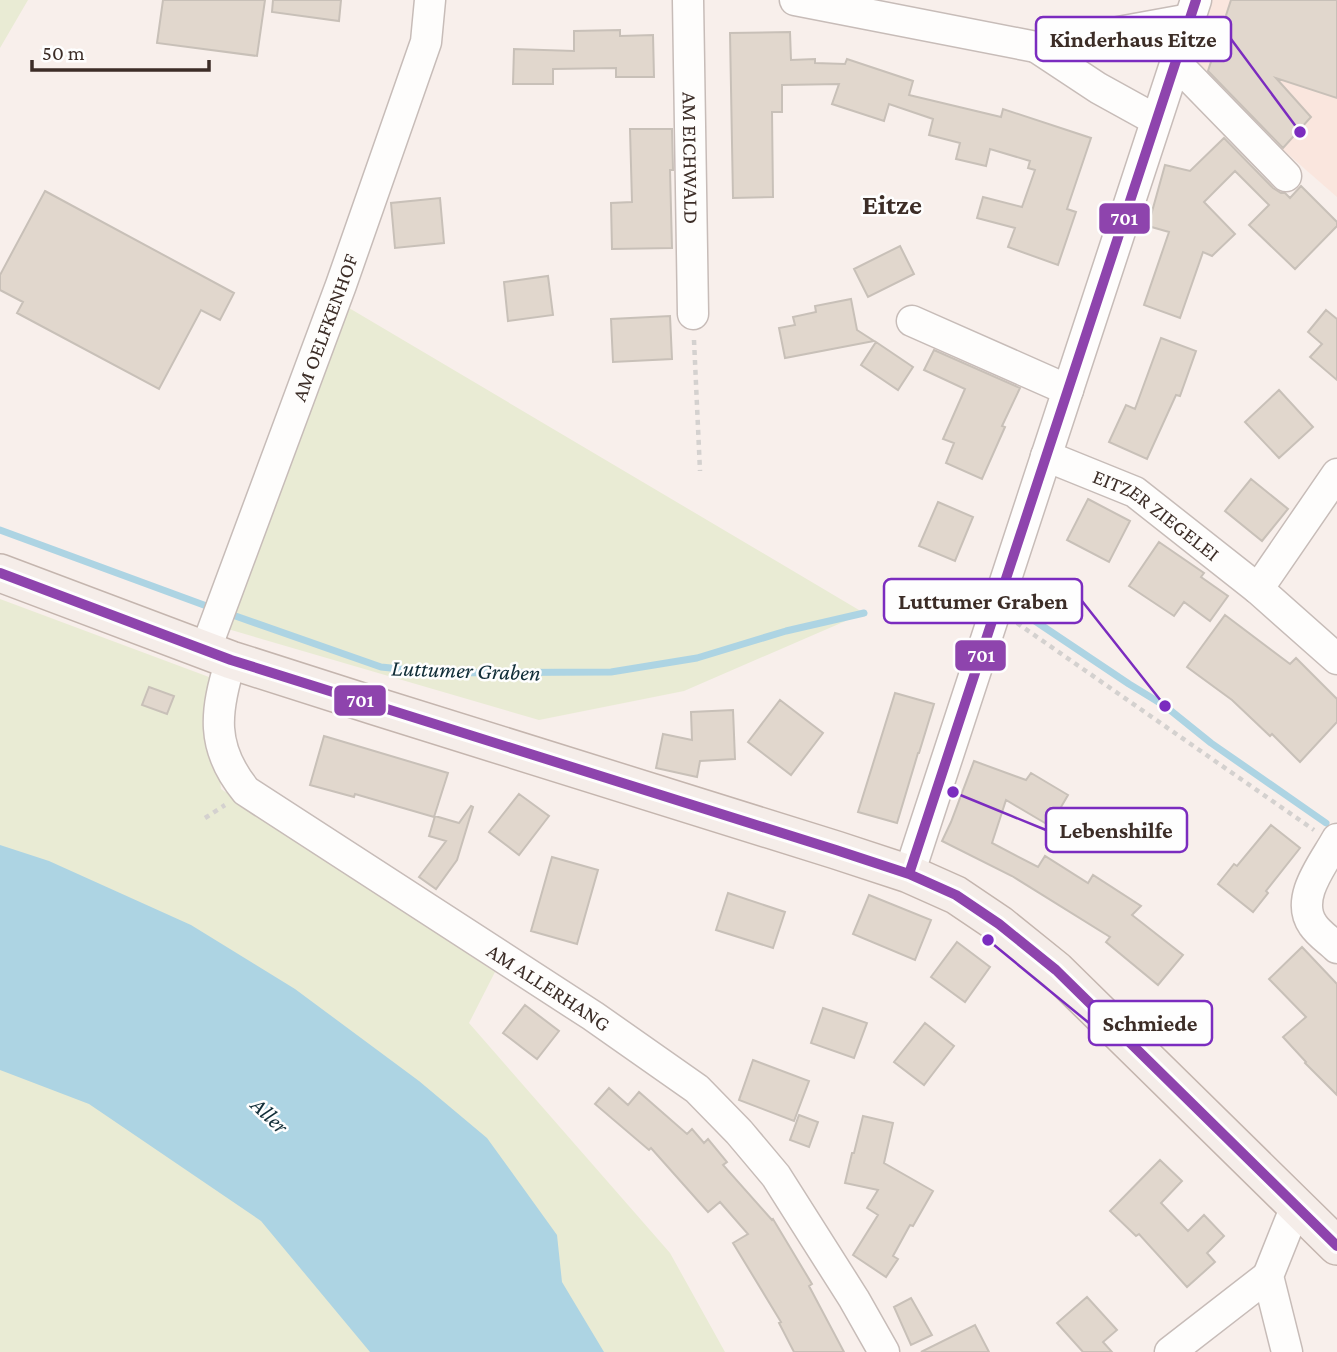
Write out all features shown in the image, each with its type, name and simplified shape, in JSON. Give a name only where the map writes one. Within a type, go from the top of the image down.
[{"type":"main road","points":[[0,573],[216,647],[375,706],[836,850],[909,874],[956,895],[999,924],[1056,970],[1337,1246]]},
{"type":"street","name":"AM OELFKENHOF","points":[[216,647],[226,593],[341,285],[426,42],[430,0]]},
{"type":"street","name":"AM EICHWALD","points":[[688,0],[693,314]]},
{"type":"street","points":[[794,0],[1035,47],[1098,88],[1156,120]]},
{"type":"street","points":[[1035,47],[1193,9]]},
{"type":"street","points":[[909,874],[1193,9]]},
{"type":"street","points":[[1175,62],[1286,176]]},
{"type":"street","points":[[912,321],[1068,390]]},
{"type":"street","name":"EITZER ZIEGELEI","points":[[1046,456],[1135,492],[1258,589],[1337,659]]},
{"type":"street","points":[[1258,589],[1337,474]]},
{"type":"street","name":"AM ALLERHANG","points":[[216,647],[222,690],[218,722],[220,742],[235,778],[246,791],[593,1016],[696,1090],[739,1132],[776,1177],[884,1352]]},
{"type":"street","points":[[1336,842],[1310,888],[1307,907],[1312,925],[1337,948]]},
{"type":"street","points":[[1170,1352],[1268,1276],[1296,1206]]},
{"type":"street","points":[[1268,1276],[1287,1352]]},
{"type":"path","points":[[693,314],[700,471]]},
{"type":"path","points":[[996,609],[1336,842]]},
{"type":"path","points":[[205,818],[215,812]]},
{"type":"shaded area","points":[[1210,0],[1337,0],[1337,197],[1188,67]]},
{"type":"green space","points":[[0,0],[28,0],[0,48]]},
{"type":"green space","points":[[344,305],[864,613],[684,691],[539,720],[221,627]]},
{"type":"green space","points":[[0,599],[209,677],[221,789],[495,972],[469,1023],[670,1253],[725,1352],[0,1352]]},
{"type":"water","name":"Aller","points":[[0,845],[49,861],[191,925],[295,989],[419,1081],[487,1138],[557,1235],[562,1282],[604,1352],[370,1352],[261,1221],[89,1104],[0,1070]]},
{"type":"building","points":[[163,0],[265,0],[257,56],[157,43]]},
{"type":"building","points":[[273,0],[341,0],[339,21],[272,12]]},
{"type":"building","points":[[1231,0],[1337,0],[1337,98],[1276,78],[1311,117],[1283,148],[1208,71]]},
{"type":"building","points":[[620,30],[620,36],[653,35],[654,77],[616,77],[616,68],[553,69],[553,84],[513,84],[514,49],[574,51],[574,31]]},
{"type":"building","points":[[790,32],[791,60],[815,59],[815,63],[845,64],[847,59],[913,81],[909,95],[1001,117],[1003,109],[1091,138],[1067,209],[1076,212],[1058,265],[1008,247],[1015,228],[977,218],[983,197],[1022,207],[1035,170],[1028,168],[1030,161],[990,149],[986,166],[956,159],[960,143],[929,135],[933,119],[889,104],[884,121],[832,104],[839,84],[782,85],[782,112],[772,112],[773,197],[733,198],[730,33]]},
{"type":"building","points":[[630,129],[672,129],[672,248],[612,249],[611,203],[632,202]]},
{"type":"building","points":[[1224,138],[1281,193],[1290,198],[1301,186],[1337,222],[1337,226],[1295,269],[1249,225],[1269,205],[1235,171],[1204,202],[1235,234],[1212,256],[1203,252],[1180,318],[1144,305],[1169,232],[1148,226],[1165,165],[1190,171]]},
{"type":"building","points":[[45,191],[234,293],[220,320],[201,310],[159,389],[17,313],[23,302],[0,290],[0,275]]},
{"type":"building","points":[[440,198],[444,243],[395,248],[391,203]]},
{"type":"building","points":[[900,246],[914,274],[868,297],[854,269]]},
{"type":"building","points":[[548,276],[553,315],[508,321],[504,282]]},
{"type":"building","points":[[851,299],[857,330],[874,341],[785,358],[779,328],[795,325],[793,317],[816,312],[815,306]]},
{"type":"building","points":[[1326,310],[1337,319],[1337,380],[1310,357],[1322,344],[1308,332]]},
{"type":"building","points":[[670,316],[672,359],[613,362],[611,319]]},
{"type":"building","points":[[1161,338],[1196,351],[1180,396],[1176,395],[1147,459],[1109,442],[1126,405],[1135,409]]},
{"type":"building","points":[[876,342],[913,367],[898,390],[861,365]]},
{"type":"building","points":[[934,350],[1020,388],[982,479],[946,463],[954,443],[943,439],[965,389],[924,370]]},
{"type":"building","points":[[1279,390],[1313,427],[1279,458],[1245,422]]},
{"type":"building","points":[[1251,479],[1288,509],[1262,541],[1225,511]]},
{"type":"building","points":[[1088,499],[1130,521],[1109,562],[1067,540]]},
{"type":"building","points":[[938,502],[973,517],[955,561],[919,546]]},
{"type":"building","points":[[1159,542],[1204,573],[1201,577],[1228,596],[1210,621],[1184,602],[1174,616],[1129,586]]},
{"type":"building","points":[[1225,615],[1290,664],[1296,658],[1337,699],[1337,722],[1300,762],[1232,700],[1187,667]]},
{"type":"building","points":[[149,687],[174,696],[167,714],[142,705]]},
{"type":"building","points":[[895,693],[934,704],[897,823],[858,812]]},
{"type":"building","points":[[780,700],[823,733],[791,775],[748,742]]},
{"type":"building","points":[[733,710],[735,759],[700,761],[697,777],[656,768],[663,734],[692,740],[691,712]]},
{"type":"building","points":[[324,736],[448,773],[434,817],[355,794],[354,797],[310,785]]},
{"type":"building","points":[[974,761],[1026,780],[1031,773],[1068,795],[1050,826],[1006,800],[992,843],[1038,867],[1045,856],[1088,883],[1093,875],[1141,906],[1132,915],[1183,955],[1158,985],[1106,942],[1110,937],[1012,876],[942,841]]},
{"type":"building","points":[[519,794],[549,816],[519,855],[489,832]]},
{"type":"building","points":[[471,806],[473,807],[457,860],[436,889],[419,877],[446,841],[429,836],[435,816],[459,823]]},
{"type":"building","points":[[1271,825],[1300,848],[1253,912],[1218,884],[1234,864],[1237,866]]},
{"type":"building","points":[[552,857],[598,870],[577,944],[531,931]]},
{"type":"building","points":[[728,893],[785,912],[773,948],[716,930]]},
{"type":"building","points":[[869,895],[931,920],[915,960],[853,934]]},
{"type":"building","points":[[957,942],[990,967],[965,1002],[931,977]]},
{"type":"building","points":[[1302,947],[1337,984],[1337,1095],[1283,1037],[1306,1017],[1269,979]]},
{"type":"building","points":[[525,1005],[559,1031],[537,1059],[503,1033]]},
{"type":"building","points":[[823,1008],[867,1023],[854,1058],[811,1043]]},
{"type":"building","points":[[925,1023],[954,1046],[924,1085],[894,1062]]},
{"type":"building","points":[[753,1060],[809,1081],[794,1121],[739,1100]]},
{"type":"building","points":[[609,1088],[628,1105],[639,1092],[687,1134],[692,1129],[704,1143],[708,1139],[727,1162],[723,1165],[773,1219],[812,1284],[809,1286],[844,1352],[794,1352],[779,1323],[781,1322],[733,1243],[748,1234],[720,1202],[708,1212],[651,1148],[649,1150],[595,1104]]},
{"type":"building","points":[[799,1115],[818,1122],[809,1147],[790,1140]]},
{"type":"building","points":[[863,1116],[893,1123],[884,1163],[933,1191],[893,1256],[898,1259],[886,1277],[853,1255],[878,1215],[867,1208],[878,1190],[845,1183]]},
{"type":"building","points":[[1160,1160],[1182,1181],[1161,1203],[1188,1231],[1204,1215],[1224,1236],[1207,1253],[1215,1262],[1187,1287],[1139,1234],[1136,1236],[1110,1211]]},
{"type":"building","points":[[1087,1297],[1117,1330],[1103,1342],[1112,1352],[1083,1352],[1057,1323]]},
{"type":"building","points":[[911,1298],[932,1335],[911,1345],[894,1307]]},
{"type":"building","points":[[975,1325],[989,1352],[921,1352]]},
{"type":"waterway","name":"Luttumer Graben","points":[[0,530],[212,608]]},
{"type":"waterway","name":"Luttumer Graben","points":[[926,596],[955,584],[972,585]]},
{"type":"waterway","name":"Luttumer Graben","points":[[227,613],[381,667],[440,673],[611,672],[697,658],[786,631],[864,613]]},
{"type":"waterway","name":"Luttumer Graben","points":[[1032,619],[1165,706],[1211,743],[1326,823]]},
{"type":"transit line","name":"701","points":[[909,874],[1196,0]]},
{"type":"transit line","name":"701","points":[[0,573],[231,660],[836,850],[909,874],[956,895],[999,924],[1056,970],[1337,1246]]},
{"type":"place","name":"Kinderhaus Eitze","points":[[1300,132]]},
{"type":"place","name":"Luttumer Graben","points":[[1165,706]]},
{"type":"place","name":"Lebenshilfe","points":[[953,792]]},
{"type":"place","name":"Schmiede","points":[[988,940]]},
{"type":"district","name":"Eitze","points":[[892,204]]}]
